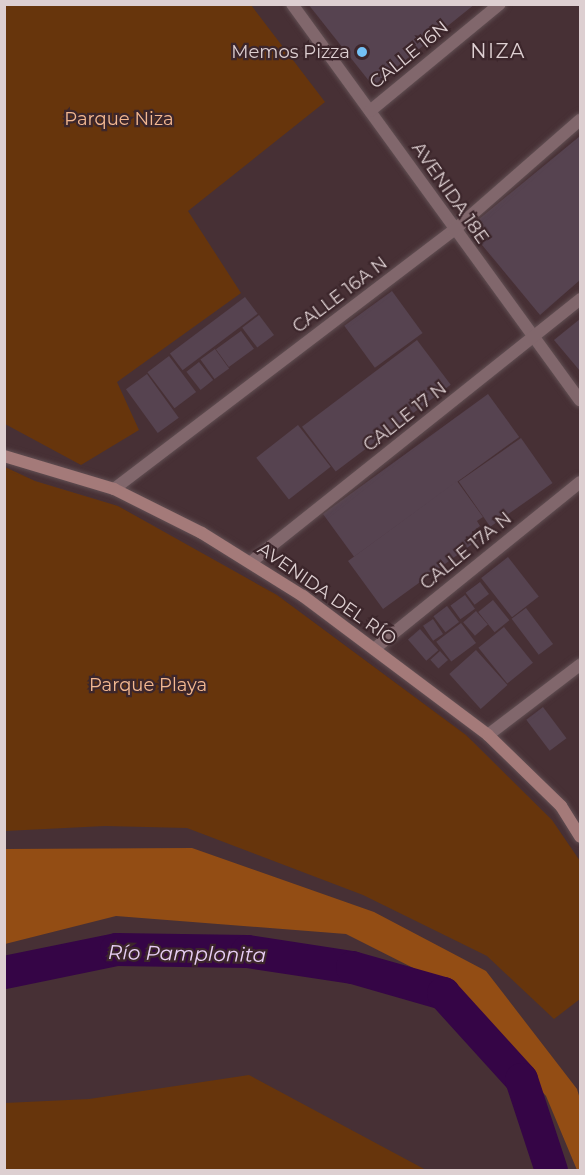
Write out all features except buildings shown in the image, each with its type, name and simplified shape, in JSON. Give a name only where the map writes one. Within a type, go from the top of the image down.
[{"type":"main road","name":"AVENIDA DEL RÍO","points":[[4,456],[114,489],[250,562],[374,649],[488,735],[561,806],[580,836]]},
{"type":"street","name":"AVENIDA 18E","points":[[292,4],[453,231],[580,401]]},
{"type":"street","name":"CALLE 16N","points":[[370,111],[500,4]]},
{"type":"street","name":"CALLE 16A N","points":[[114,489],[453,231],[580,120]]},
{"type":"street","name":"CALLE 17 N","points":[[250,562],[535,338],[580,299]]},
{"type":"street","name":"CALLE 17A N","points":[[374,649],[580,482]]},
{"type":"street","points":[[488,735],[580,665]]},
{"type":"green space","name":"Parque Niza","points":[[4,5],[251,5],[325,102],[188,211],[241,293],[117,382],[139,430],[81,465],[5,424]]},
{"type":"green space","name":"Parque Playa","points":[[5,467],[35,481],[118,506],[277,595],[466,735],[552,820],[580,861],[580,999],[554,1019],[487,956],[363,895],[187,828],[105,826],[5,831]]},
{"type":"green space","points":[[249,1075],[426,1170],[5,1170],[5,1103],[89,1099]]},
{"type":"shaded area","points":[[192,848],[374,912],[486,971],[577,1089],[580,1099],[580,1170],[577,1170],[546,1096],[449,986],[346,934],[116,916],[5,944],[5,849]]},
{"type":"waterway","name":"Río Pamplonita","points":[[4,972],[116,949],[247,951],[352,967],[443,993],[521,1079],[551,1170]]},
{"type":"place","name":"Memos Pizza","points":[[362,52]]},
{"type":"district","name":"NIZA","points":[[498,51]]}]
